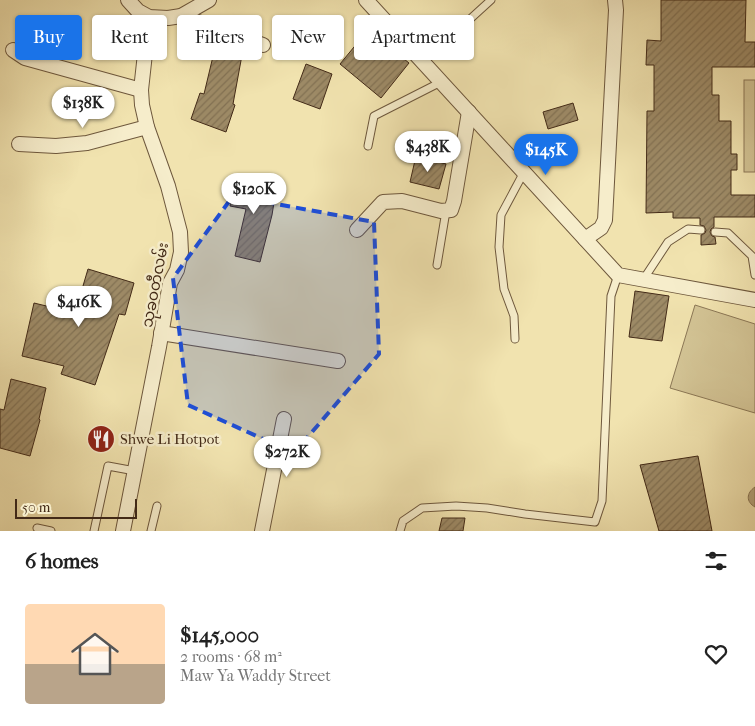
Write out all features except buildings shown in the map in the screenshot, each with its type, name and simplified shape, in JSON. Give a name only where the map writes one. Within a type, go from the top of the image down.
[{"type":"street","points":[[128,0],[138,11],[146,15]]},
{"type":"street","points":[[183,15],[209,0]]},
{"type":"street","points":[[366,0],[618,276],[755,297]]},
{"type":"street","points":[[585,239],[601,228],[605,220],[615,0]]},
{"type":"street","points":[[13,50],[25,58],[141,90]]},
{"type":"street","name":"သုခဝတီလမ်း","points":[[123,531],[170,283],[177,270],[181,252],[180,232],[168,186],[147,127],[142,105],[141,90],[145,60]]},
{"type":"street","points":[[356,230],[383,202],[402,202],[441,211],[451,210],[469,112]]},
{"type":"street","points":[[19,144],[56,146],[86,143],[147,127]]},
{"type":"street","points":[[162,333],[338,361]]},
{"type":"street","points":[[262,531],[284,419]]},
{"type":"lane","points":[[423,62],[491,0]]},
{"type":"lane","points":[[368,146],[374,116],[441,82]]},
{"type":"lane","points":[[515,339],[514,316],[504,289],[499,248],[501,215],[524,172]]},
{"type":"lane","points":[[437,265],[446,210]]},
{"type":"lane","points":[[643,280],[668,242],[688,229],[701,230]]},
{"type":"lane","points":[[715,232],[728,233],[752,256],[755,275]]},
{"type":"lane","points":[[400,531],[403,521],[422,508],[456,506],[487,508],[595,522],[602,501],[611,296],[618,276]]},
{"type":"lane","points":[[94,531],[108,466],[135,471]]},
{"type":"lane","points":[[151,531],[157,506]]},
{"type":"lane","points":[[37,528],[51,531]]},
{"type":"highlighted area","points":[[233,196],[374,222],[379,354],[294,453],[188,405],[173,278]]},
{"type":"shaded area","points":[[744,80],[755,80],[755,172],[744,172]]},
{"type":"shaded area","points":[[695,305],[755,324],[755,413],[670,388]]},
{"type":"shaded area","points":[[755,487],[755,507],[750,503],[748,497]]},
{"type":"place","name":"Shwe Li Hotpot","points":[[101,439]]}]
